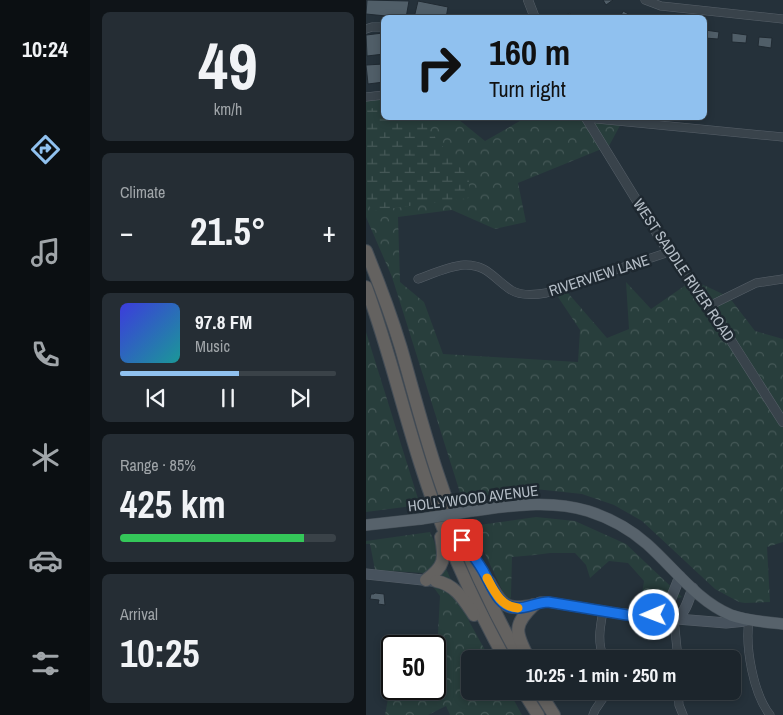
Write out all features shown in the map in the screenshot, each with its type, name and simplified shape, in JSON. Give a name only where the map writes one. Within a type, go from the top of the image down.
[{"type":"highway","points":[[366,251],[394,325],[438,476],[453,518],[490,602],[515,650]]},
{"type":"highway","points":[[366,288],[435,507],[467,585],[500,650]]},
{"type":"highway","points":[[435,507],[444,558],[431,580],[450,586],[459,593],[499,650]]},
{"type":"highway","points":[[462,540],[483,569],[497,596],[504,603],[515,608],[534,605]]},
{"type":"highway","points":[[524,650],[518,628],[519,622],[534,605]]},
{"type":"highway","points":[[529,700],[538,715]]},
{"type":"highway","points":[[545,700],[554,715]]},
{"type":"highway","points":[[552,700],[559,715]]},
{"type":"main road","name":"HOLLYWOOD AVENUE","points":[[366,525],[541,504],[586,510],[602,516],[638,536],[704,599],[724,611],[736,617],[749,620],[783,624]]},
{"type":"main road","points":[[366,574],[431,580]]},
{"type":"main road","points":[[647,617],[658,613],[668,606],[680,576]]},
{"type":"main road","points":[[668,606],[674,619],[680,616],[693,588]]},
{"type":"main road","name":"HOLLYWOOD AVENUE","points":[[534,605],[540,602],[548,602],[647,617],[726,623],[749,620]]},
{"type":"street","points":[[528,0],[534,15]]},
{"type":"street","points":[[645,0],[661,6],[783,19]]},
{"type":"street","points":[[366,29],[381,27]]},
{"type":"street","points":[[366,97],[381,95]]},
{"type":"street","name":"WEST SADDLE RIVER ROAD","points":[[587,120],[669,252],[708,306],[783,422]]},
{"type":"street","points":[[607,120],[783,137]]},
{"type":"street","name":"RIVERVIEW LANE","points":[[418,279],[463,265],[478,267],[490,272],[512,290],[521,294],[537,295],[669,252]]},
{"type":"street","points":[[708,306],[756,283],[783,279]]},
{"type":"street","points":[[601,650],[599,641],[602,611]]},
{"type":"street","points":[[674,619],[677,650]]},
{"type":"street","points":[[749,620],[748,636],[753,675],[760,699],[770,715]]},
{"type":"street","points":[[593,715],[602,700]]},
{"type":"street","points":[[679,700],[683,715]]},
{"type":"green space","points":[[381,98],[381,120],[459,120],[485,141],[522,120],[623,120],[609,146],[518,183],[526,222],[495,229],[452,210],[398,217],[400,282],[424,302],[443,354],[578,362],[580,330],[558,297],[562,286],[607,338],[629,329],[626,282],[651,309],[693,280],[729,297],[755,331],[783,339],[783,542],[767,547],[770,602],[739,602],[715,589],[642,521],[614,505],[582,494],[535,489],[462,499],[392,277],[366,217],[366,100]]},
{"type":"green space","points":[[381,107],[381,120],[421,120],[469,178],[469,198],[372,211],[366,199],[366,109]]},
{"type":"green space","points":[[366,332],[420,505],[366,512]]},
{"type":"green space","points":[[536,517],[575,521],[626,544],[682,597],[652,606],[640,606],[644,581],[628,563],[609,561],[590,578],[586,565],[575,553],[550,553],[512,557],[509,605],[472,526]]},
{"type":"green space","points":[[430,532],[470,623],[485,650],[461,650],[461,700],[514,700],[522,715],[450,715],[446,706],[428,715],[385,715],[388,700],[446,700],[446,635],[438,635],[440,596],[423,573],[375,570],[370,544],[366,544],[366,541]]},
{"type":"building","points":[[367,0],[409,1],[407,15],[366,14]]},
{"type":"building","points":[[603,0],[613,0],[606,5]]},
{"type":"building","points":[[418,1],[448,7],[447,15],[415,15]]},
{"type":"building","points":[[623,11],[630,15],[621,15]]},
{"type":"building","points":[[707,30],[719,32],[718,39],[707,38]]},
{"type":"building","points":[[381,33],[381,54],[367,56],[366,35]]},
{"type":"building","points":[[732,33],[747,35],[746,43],[732,42]]},
{"type":"building","points":[[759,37],[772,38],[771,48],[758,46]]},
{"type":"building","points":[[381,64],[381,82],[368,84],[366,65]]},
{"type":"building","points":[[371,594],[384,594],[385,605],[378,604],[379,600],[370,599]]},
{"type":"slow traffic","points":[[487,578],[500,600],[508,606],[518,608]]},
{"type":"route","points":[[462,540],[483,569],[497,596],[511,607],[518,608],[540,602],[548,602],[627,615],[647,617],[654,615]]}]
